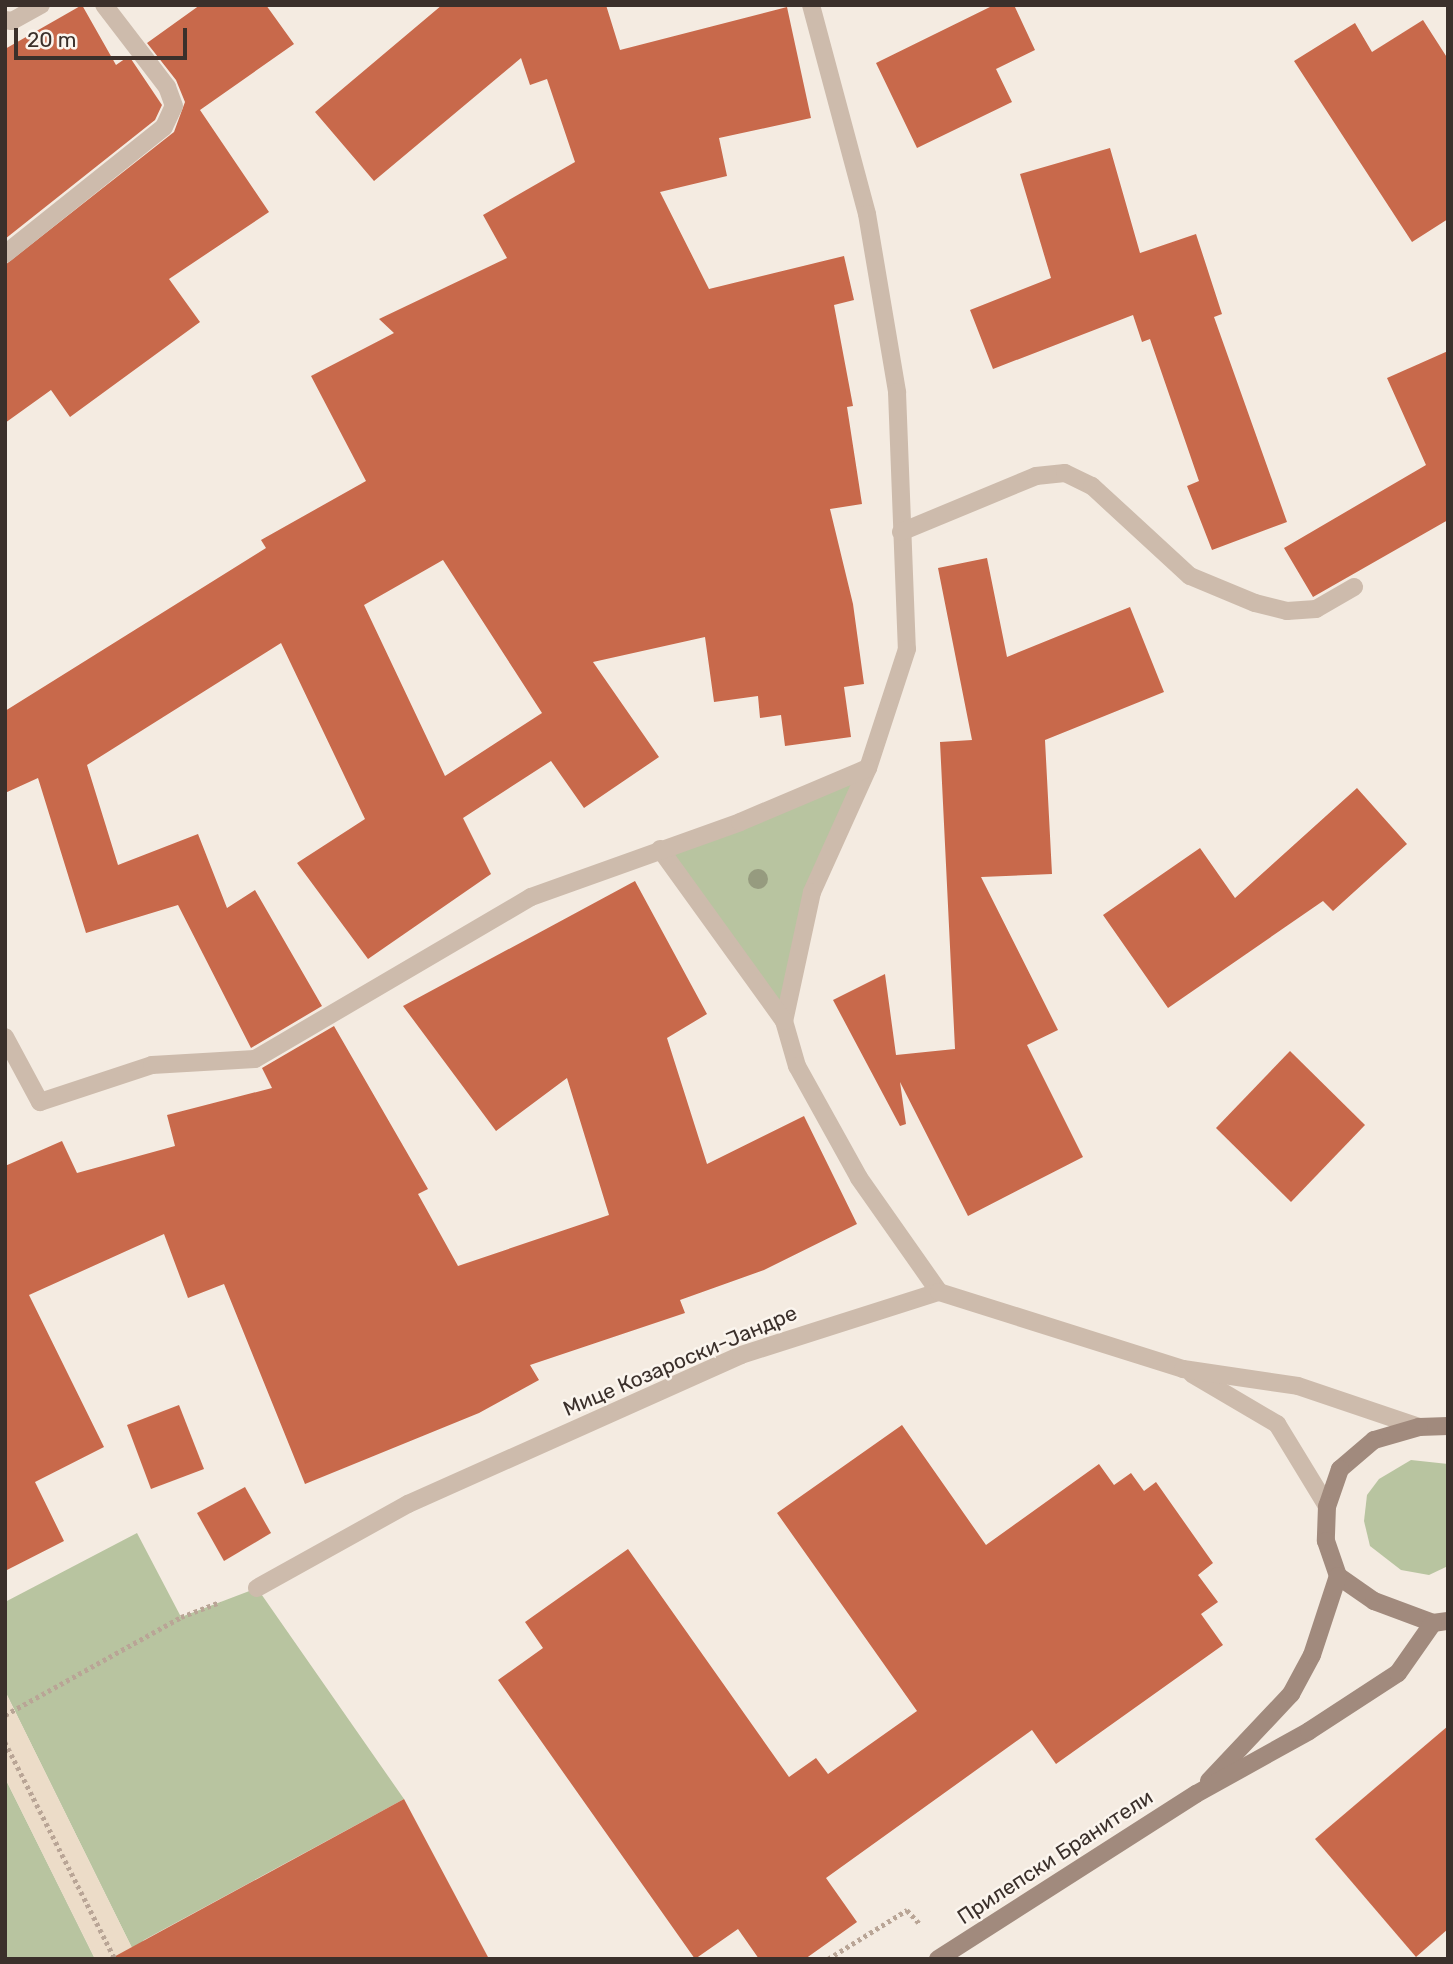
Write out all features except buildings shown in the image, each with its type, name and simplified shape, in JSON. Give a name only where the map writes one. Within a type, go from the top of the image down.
[{"type":"street","points":[[5,20],[12,21],[41,5]]},
{"type":"street","points":[[5,254],[164,127],[174,106],[167,87],[104,5]]},
{"type":"street","points":[[784,1021],[812,892],[868,768],[907,649],[897,392],[872,241],[811,5]]},
{"type":"street","points":[[901,532],[1036,476],[1065,474],[1092,486],[1191,576],[1255,603],[1287,611],[1316,608],[1354,587]]},
{"type":"street","points":[[5,1037],[40,1102],[152,1065],[255,1059],[531,897],[740,822],[868,768]]},
{"type":"street","points":[[660,849],[784,1021],[797,1066],[859,1178],[939,1292],[1182,1368],[1298,1386],[1419,1427]]},
{"type":"street","name":"Мице Козароски-Јандре","points":[[257,1588],[408,1504],[741,1355],[939,1292]]},
{"type":"street","points":[[1182,1368],[1278,1424],[1327,1506]]},
{"type":"street","points":[[1440,1622],[1374,1601],[1338,1576],[1326,1541],[1327,1506],[1340,1469],[1374,1440],[1419,1427],[1448,1426]]},
{"type":"street","name":"Прилепски Бранители","points":[[1196,1794],[1292,1694],[1312,1655],[1338,1576]]},
{"type":"street","name":"Прилепски Бранители","points":[[942,1956],[1196,1794],[1309,1731],[1398,1673],[1440,1622]]},
{"type":"path","points":[[5,1716],[181,1617],[257,1588]]},
{"type":"path","points":[[5,1742],[115,1959]]},
{"type":"path","points":[[828,1959],[907,1910],[942,1956]]},
{"type":"green space","points":[[868,768],[812,892],[784,1021],[660,849]]},
{"type":"green space","points":[[1411,1460],[1448,1464],[1448,1566],[1429,1575],[1401,1570],[1370,1546],[1364,1521],[1367,1495],[1379,1479]]},
{"type":"green space","points":[[137,1533],[181,1617],[257,1588],[404,1799],[144,1940],[135,1954],[5,1691],[5,1602]]},
{"type":"green space","points":[[5,1778],[95,1959],[5,1959]]},
{"type":"shaded area","points":[[5,1691],[135,1954],[144,1940],[154,1959],[95,1959],[5,1778]]}]
